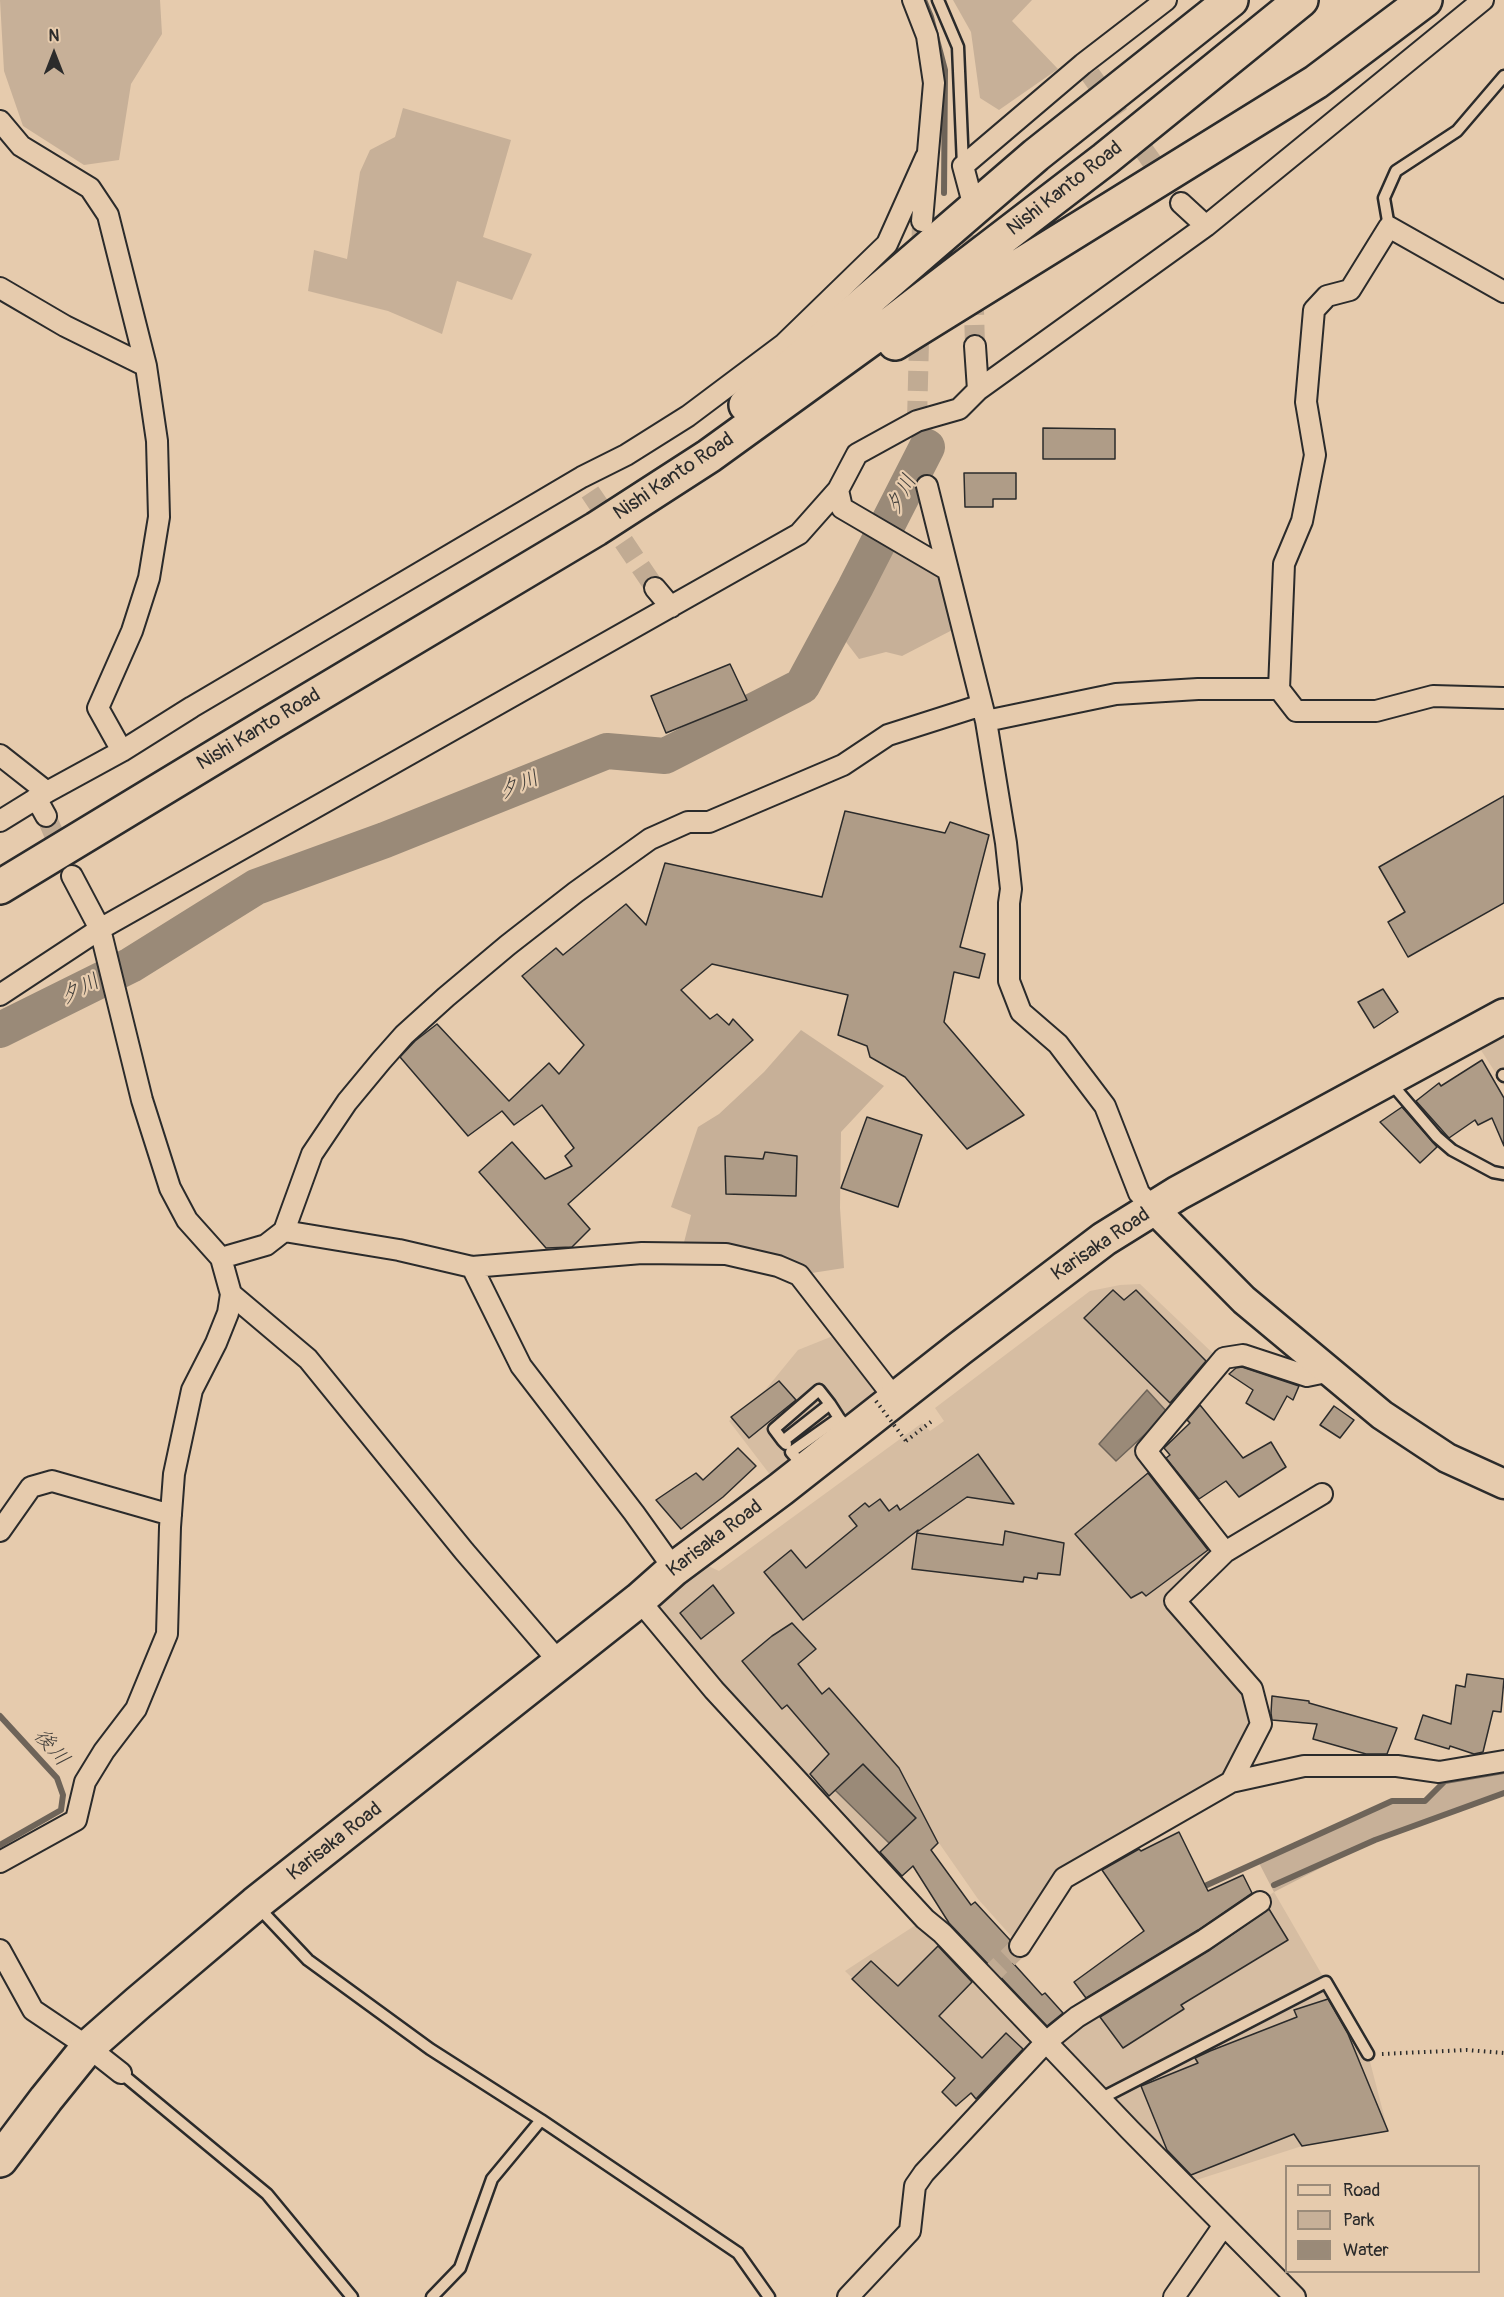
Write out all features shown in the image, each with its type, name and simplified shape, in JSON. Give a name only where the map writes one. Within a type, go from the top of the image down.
[{"type":"highway","points":[[405,643],[718,429],[1036,155],[1231,0]]},
{"type":"highway","name":"Nishi Kanto Road","points":[[0,887],[596,529],[709,456],[918,302],[1104,159],[1301,0]]},
{"type":"highway","points":[[709,456],[989,286],[1316,82],[1425,0]]},
{"type":"highway","name":"Karisaka Road","points":[[0,2160],[46,2098],[88,2047],[255,1905],[639,1600],[799,1461],[959,1349],[1104,1239],[1178,1193],[1504,1016]]},
{"type":"street","points":[[913,0],[927,36],[934,83],[922,221]]},
{"type":"street","points":[[971,196],[963,166],[1087,69],[1166,0]]},
{"type":"street","points":[[0,995],[100,929],[799,534],[838,490],[857,454],[916,421],[959,410],[978,390],[1206,226],[1483,0]]},
{"type":"street","points":[[0,121],[21,146],[90,188],[108,215],[146,366],[157,441],[159,517],[149,578],[135,621],[98,708],[122,751]]},
{"type":"street","points":[[0,821],[122,751],[192,707],[586,484],[626,455],[688,416],[784,344],[887,244],[926,157]]},
{"type":"street","points":[[1181,204],[1206,226]]},
{"type":"street","points":[[1504,292],[1389,226],[1350,290],[1327,296],[1314,310],[1306,402],[1315,455],[1302,521],[1284,564],[1279,689],[1296,711],[1376,711],[1433,696],[1504,698]]},
{"type":"street","points":[[0,288],[65,326],[146,366]]},
{"type":"street","points":[[975,346],[978,390]]},
{"type":"street","points":[[927,486],[984,713],[1006,843],[1011,889],[1009,981],[1021,1012],[1058,1044],[1105,1106],[1139,1193],[1244,1300],[1382,1415],[1447,1458],[1504,1484]]},
{"type":"street","points":[[838,490],[842,508],[948,570]]},
{"type":"street","points":[[655,588],[671,607]]},
{"type":"street","points":[[221,1258],[266,1245],[284,1231],[312,1154],[347,1102],[404,1035],[508,945],[650,839],[688,822],[710,822],[843,765],[888,735],[984,713],[1116,694],[1198,689],[1279,689]]},
{"type":"street","points":[[0,755],[42,795],[46,816]]},
{"type":"street","points":[[0,1862],[76,1820],[85,1782],[104,1751],[136,1709],[167,1634],[174,1474],[192,1390],[216,1343],[228,1313],[231,1294],[221,1258],[187,1220],[170,1188],[142,1100],[100,929],[72,876]]},
{"type":"street","points":[[284,1231],[399,1250],[472,1267],[642,1253],[726,1254],[778,1266],[799,1275],[886,1400]]},
{"type":"street","points":[[472,1267],[521,1366],[674,1569]]},
{"type":"street","points":[[231,1294],[308,1359],[560,1663]]},
{"type":"street","points":[[1226,1552],[1146,1451],[1224,1358],[1243,1355],[1307,1376],[1331,1371]]},
{"type":"street","points":[[0,1531],[31,1487],[52,1481],[171,1515]]},
{"type":"street","points":[[1231,1782],[1262,1724],[1251,1689],[1174,1601],[1226,1552],[1322,1494]]},
{"type":"street","points":[[639,1600],[714,1690],[925,1919],[942,1933],[1295,2297]]},
{"type":"street","points":[[1020,1946],[1064,1878],[1231,1782],[1304,1766],[1397,1766],[1439,1773],[1504,1761]]},
{"type":"street","points":[[848,2297],[910,2231],[915,2186],[924,2173],[1046,2042],[1077,2017],[1204,1940],[1260,1902]]},
{"type":"street","points":[[3,1963],[33,2010],[122,2073]]},
{"type":"street","points":[[1174,2297],[1224,2225]]},
{"type":"lane","points":[[938,0],[958,47],[963,166]]},
{"type":"lane","points":[[1389,226],[1384,198],[1396,171],[1457,131],[1504,76]]},
{"type":"lane","points":[[1388,1079],[1437,1137],[1452,1150],[1493,1172],[1504,1174]]},
{"type":"lane","points":[[799,1461],[774,1430],[819,1390],[846,1426]]},
{"type":"lane","points":[[783,1441],[830,1404]]},
{"type":"lane","points":[[255,1905],[308,1960],[430,2049],[541,2120],[738,2253],[769,2297]]},
{"type":"lane","points":[[1100,2098],[1326,1982],[1368,2054]]},
{"type":"lane","points":[[122,2073],[267,2194],[352,2297]]},
{"type":"lane","points":[[432,2297],[460,2268],[492,2179],[541,2120]]},
{"type":"path","points":[[886,1400],[906,1441],[932,1421]]},
{"type":"path","points":[[1368,2054],[1467,2050],[1504,2053]]},
{"type":"shaded area","points":[[1504,1016],[1504,1086],[1470,1033]]},
{"type":"shaded area","points":[[1140,1284],[1220,1360],[1141,1445],[1225,1552],[1175,1602],[1252,1689],[1261,1724],[1231,1782],[1064,1878],[1020,1946],[978,1899],[939,1843],[901,1877],[810,1774],[799,1781],[639,1600],[691,1558],[719,1571],[922,1423],[930,1431],[944,1421],[935,1408],[1090,1291]]},
{"type":"shaded area","points":[[838,1334],[896,1400],[781,1489],[729,1421],[766,1389],[798,1350]]},
{"type":"shaded area","points":[[1274,1892],[1368,2054],[1388,2131],[1302,2146],[1184,2184],[1046,2042],[985,2107],[845,1971],[925,1919],[1046,2041]]},
{"type":"green space","points":[[0,0],[160,0],[162,34],[131,84],[119,160],[84,165],[23,126],[4,71]]},
{"type":"green space","points":[[953,0],[1032,0],[1012,21],[1058,69],[999,110],[980,98],[971,32]]},
{"type":"green space","points":[[403,108],[511,140],[483,237],[532,254],[512,300],[457,281],[442,334],[388,311],[308,291],[314,250],[347,259],[360,172],[370,150],[395,137]]},
{"type":"green space","points":[[899,542],[948,570],[962,625],[902,656],[886,652],[859,659],[843,638]]},
{"type":"green space","points":[[801,1030],[884,1086],[841,1132],[840,1208],[844,1268],[799,1275],[681,1254],[691,1215],[671,1207],[698,1127],[719,1114],[764,1072]],"holes":[[[765,1152],[797,1156],[795,1167],[725,1156],[763,1159]]]},
{"type":"green space","points":[[1504,1771],[1504,1793],[1375,1840],[1274,1892],[1258,1861],[1392,1801],[1425,1801],[1445,1781]]},
{"type":"water","points":[[1147,1390],[1168,1413],[1116,1461],[1099,1444]]},
{"type":"water","points":[[863,1764],[916,1818],[889,1843],[835,1790]]},
{"type":"building","points":[[1043,428],[1115,429],[1115,459],[1043,459]]},
{"type":"building","points":[[964,473],[1016,473],[1016,499],[993,499],[993,507],[965,507]]},
{"type":"building","points":[[730,664],[747,700],[666,733],[651,696]]},
{"type":"building","points":[[1504,796],[1504,903],[1408,957],[1388,922],[1405,912],[1379,867]]},
{"type":"building","points":[[845,811],[945,833],[950,822],[989,835],[960,947],[985,954],[979,978],[954,972],[944,1022],[1024,1115],[967,1149],[905,1077],[870,1057],[867,1046],[838,1035],[848,995],[712,964],[681,990],[710,1019],[717,1014],[729,1025],[733,1019],[753,1040],[568,1204],[590,1229],[572,1247],[546,1248],[479,1172],[512,1142],[545,1179],[572,1166],[565,1156],[574,1148],[542,1105],[514,1125],[502,1111],[468,1136],[400,1057],[415,1041],[437,1024],[509,1101],[549,1063],[559,1074],[584,1045],[522,976],[556,948],[563,955],[626,904],[646,925],[665,863],[822,897]]},
{"type":"building","points":[[1383,989],[1398,1012],[1374,1028],[1358,1002]]},
{"type":"building","points":[[1482,1060],[1504,1098],[1504,1146],[1492,1118],[1478,1125],[1475,1120],[1449,1138],[1416,1101],[1439,1083],[1441,1086]]},
{"type":"building","points":[[1402,1107],[1437,1147],[1420,1163],[1380,1122]]},
{"type":"building","points":[[867,1117],[922,1135],[898,1207],[841,1188]]},
{"type":"building","points":[[765,1152],[797,1156],[796,1196],[726,1194],[725,1156],[763,1159]]},
{"type":"building","points":[[1113,1290],[1124,1300],[1136,1290],[1206,1361],[1170,1403],[1084,1318]]},
{"type":"building","points":[[1242,1367],[1299,1386],[1293,1400],[1287,1396],[1274,1420],[1246,1403],[1253,1390],[1229,1374],[1236,1368]]},
{"type":"building","points":[[779,1381],[796,1400],[749,1438],[731,1417]]},
{"type":"building","points":[[1200,1405],[1243,1458],[1271,1442],[1286,1467],[1239,1497],[1226,1481],[1199,1499],[1166,1458],[1170,1455],[1164,1448],[1190,1423],[1187,1420]]},
{"type":"building","points":[[1334,1406],[1354,1420],[1340,1438],[1320,1425]]},
{"type":"building","points":[[738,1448],[756,1466],[723,1497],[681,1529],[656,1500],[696,1473],[703,1480]]},
{"type":"building","points":[[978,1454],[1014,1504],[967,1497],[917,1532],[918,1530],[803,1620],[764,1572],[791,1550],[806,1568],[857,1526],[849,1516],[865,1503],[869,1507],[880,1499],[889,1511],[897,1505],[900,1510]]},
{"type":"building","points":[[1148,1473],[1208,1550],[1146,1596],[1142,1592],[1131,1598],[1075,1534]]},
{"type":"building","points":[[1005,1531],[1064,1543],[1060,1575],[1038,1573],[1037,1579],[1024,1577],[1023,1582],[912,1569],[917,1533],[1003,1545]]},
{"type":"building","points":[[713,1585],[734,1613],[701,1639],[680,1613]]},
{"type":"building","points":[[792,1623],[816,1649],[798,1664],[822,1694],[829,1688],[899,1768],[938,1843],[931,1850],[971,1905],[975,1902],[1010,1940],[1009,1951],[1017,1959],[1013,1963],[1042,1995],[1045,1993],[1063,2013],[1047,2026],[949,1923],[913,1866],[902,1876],[880,1852],[916,1818],[863,1764],[829,1796],[810,1774],[829,1754],[787,1705],[782,1709],[742,1661]]},
{"type":"building","points":[[1467,1674],[1504,1679],[1501,1712],[1493,1711],[1483,1752],[1474,1754],[1450,1746],[1449,1749],[1415,1739],[1423,1715],[1451,1724],[1456,1685],[1465,1687]]},
{"type":"building","points":[[1272,1696],[1309,1701],[1309,1703],[1397,1728],[1387,1754],[1366,1754],[1313,1739],[1317,1724],[1272,1720]]},
{"type":"building","points":[[1179,1832],[1208,1891],[1243,1875],[1252,1893],[1198,1930],[1086,1998],[1074,1982],[1144,1931],[1102,1870],[1139,1849],[1141,1851]]},
{"type":"building","points":[[1269,1909],[1288,1940],[1181,2005],[1184,2009],[1123,2048],[1100,2017],[1210,1950]]},
{"type":"building","points":[[938,1946],[972,1982],[939,2016],[982,2058],[1006,2033],[1023,2049],[976,2099],[971,2093],[956,2106],[942,2092],[955,2078],[852,1979],[871,1961],[898,1986]]},
{"type":"building","points":[[1328,1999],[1348,2034],[1388,2131],[1302,2146],[1294,2134],[1191,2175],[1167,2150],[1141,2086],[1198,2063],[1195,2058],[1210,2051],[1297,2017],[1294,2010]]},
{"type":"waterway","name":"夕川","points":[[924,0],[931,17],[945,70],[944,193]]},
{"type":"waterway","name":"夕川","points":[[0,1030],[131,965],[256,887],[385,840],[607,751],[665,756],[802,686],[927,447]]},
{"type":"waterway","name":"後川","points":[[0,1716],[57,1778],[63,1795],[61,1810],[0,1845]]},
{"type":"waterway","points":[[1207,1885],[1392,1801],[1425,1801],[1445,1781],[1504,1771]]},
{"type":"waterway","points":[[1274,1885],[1375,1840],[1504,1793]]},
{"type":"tunnel","points":[[1090,74],[1181,203]]},
{"type":"tunnel","points":[[971,205],[975,346]]},
{"type":"tunnel","points":[[917,421],[922,221]]},
{"type":"tunnel","points":[[590,492],[655,588]]},
{"type":"tunnel","points":[[46,816],[72,876]]},
{"type":"tunnel","points":[[986,1979],[1020,1946]]}]
